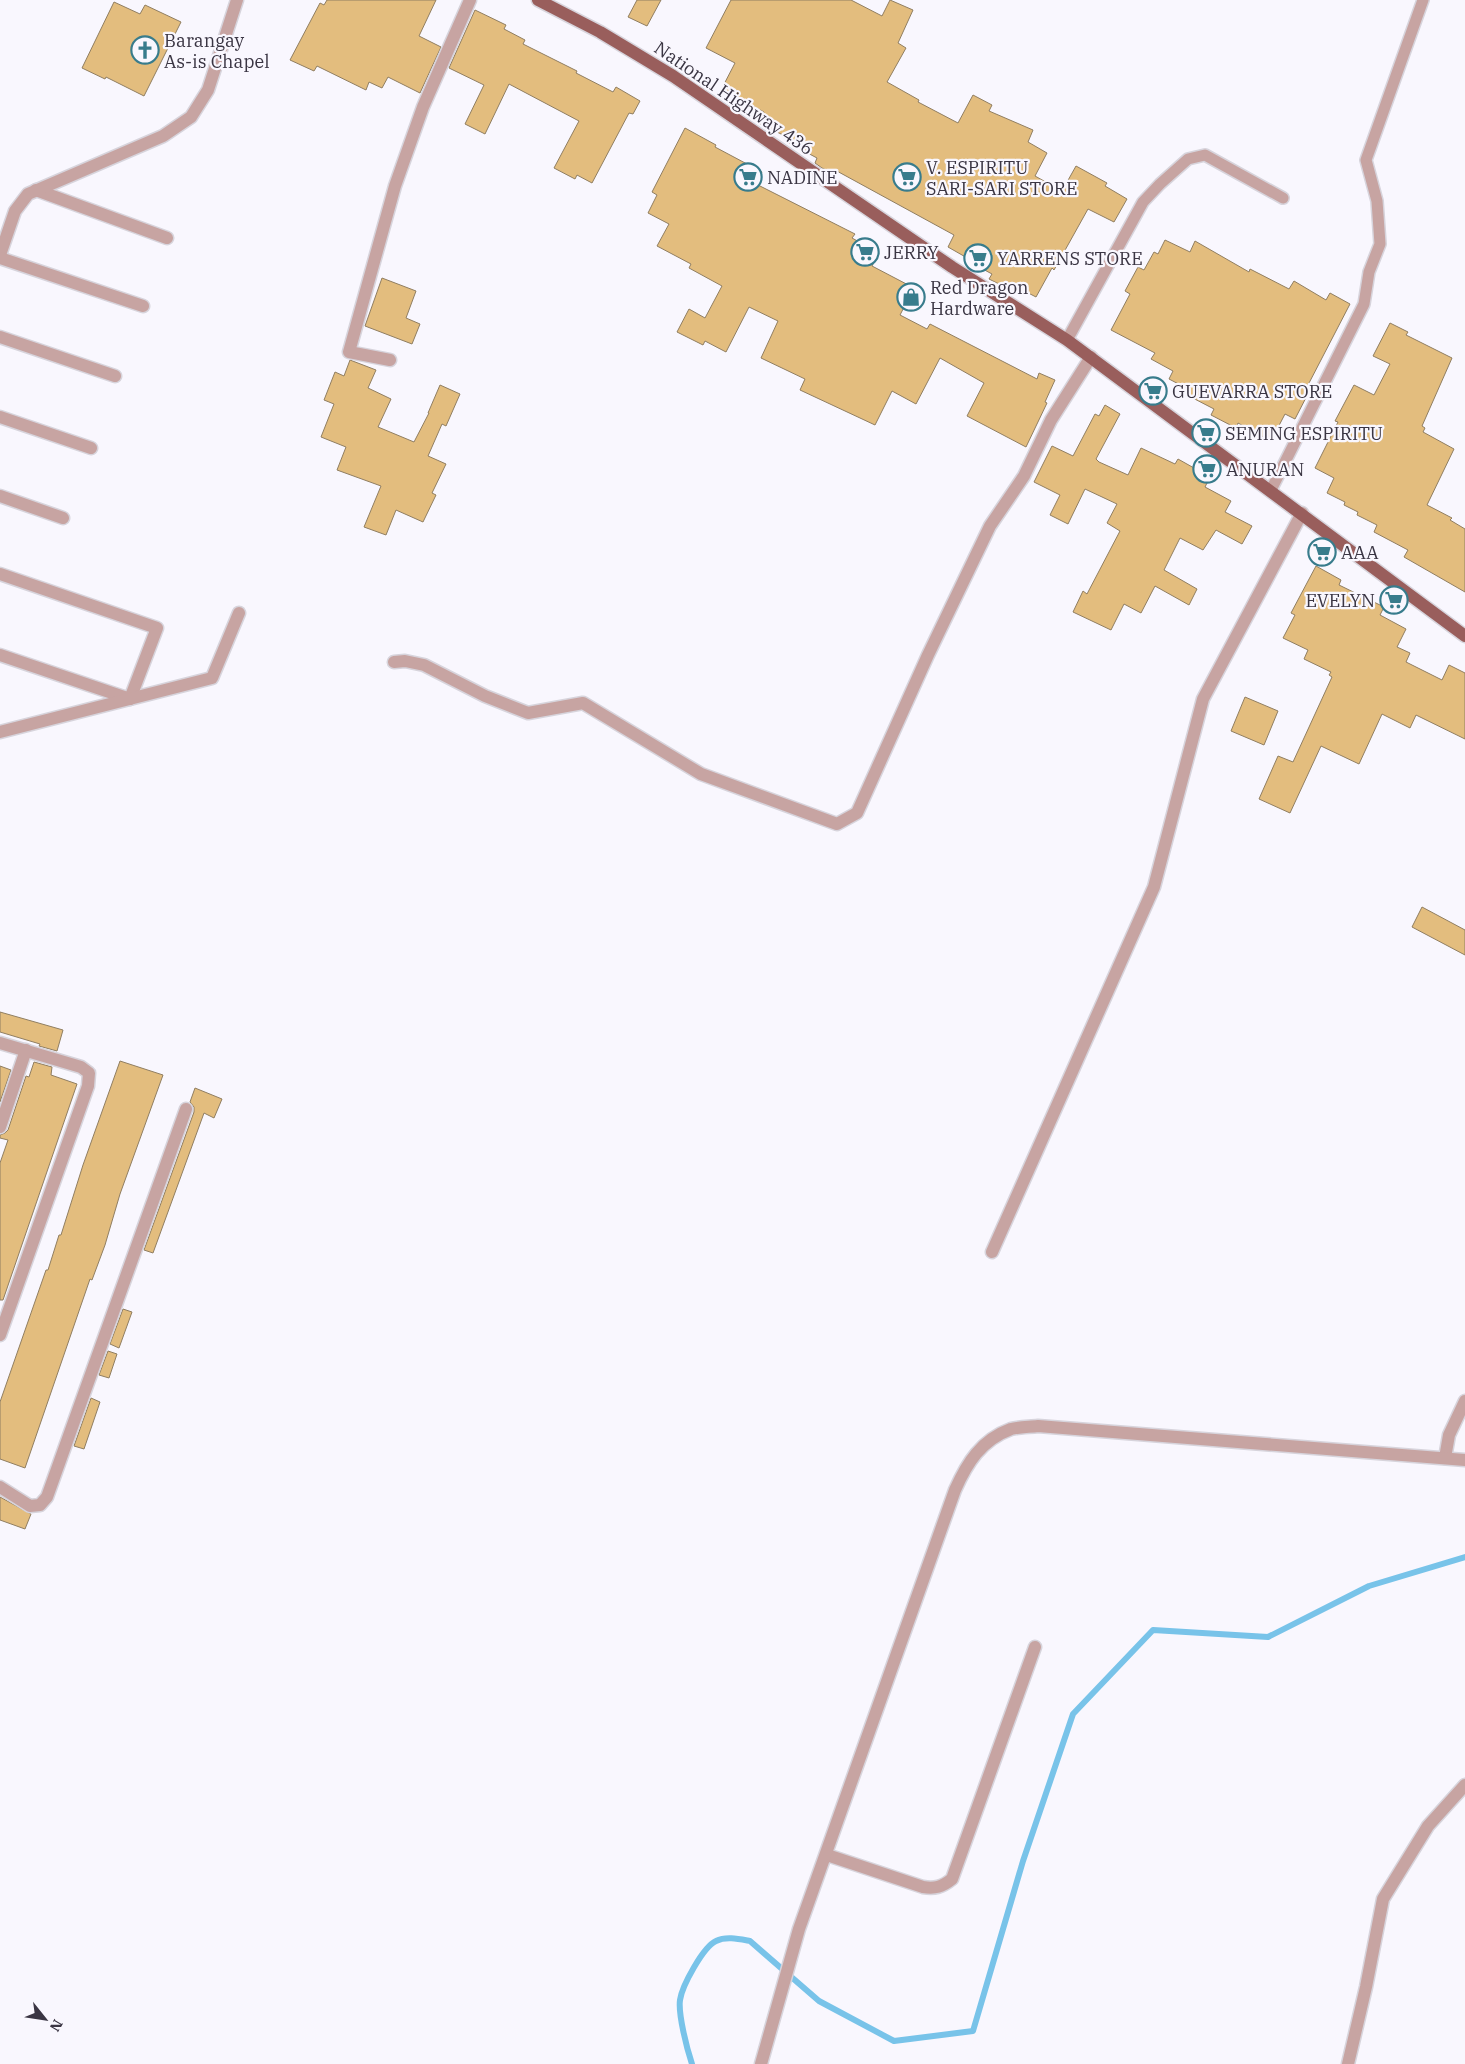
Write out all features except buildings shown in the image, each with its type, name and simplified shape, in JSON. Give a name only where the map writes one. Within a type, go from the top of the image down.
[{"type":"main road","name":"National Highway 436","points":[[538,0],[600,32],[672,76],[952,267],[1067,340],[1465,636]]},
{"type":"street","points":[[143,306],[0,256],[15,211],[28,194],[163,136],[191,118],[208,90],[237,0]]},
{"type":"street","points":[[390,360],[349,352],[396,186],[423,107],[470,0]]},
{"type":"street","points":[[36,190],[167,238]]},
{"type":"street","points":[[0,337],[115,376]]},
{"type":"street","points":[[394,662],[405,661],[424,665],[485,696],[528,713],[583,703],[701,774],[837,824],[858,813],[928,654],[990,526],[1024,476],[1051,420],[1091,358]]},
{"type":"street","points":[[0,417],[91,448]]},
{"type":"street","points":[[0,496],[63,518]]},
{"type":"street","points":[[992,1252],[1154,887],[1204,699],[1302,513]]},
{"type":"street","points":[[0,574],[156,628],[130,699]]},
{"type":"street","points":[[0,732],[212,678],[239,613]]},
{"type":"street","points":[[0,655],[130,699]]},
{"type":"street","points":[[0,1043],[80,1067],[89,1073],[88,1086],[0,1334]]},
{"type":"street","points":[[0,1127],[26,1050]]},
{"type":"street","points":[[0,1487],[30,1506],[40,1505],[47,1497],[186,1109]]},
{"type":"street","points":[[1445,1458],[1449,1435],[1465,1400]]},
{"type":"street","points":[[761,2064],[799,1929],[827,1855],[955,1490],[966,1464],[983,1445],[1011,1429],[1038,1426],[1465,1460]]},
{"type":"street","points":[[827,1855],[933,1889],[943,1886],[952,1879],[1035,1647]]},
{"type":"street","points":[[1348,2064],[1366,1987],[1383,1899],[1428,1826],[1465,1785]]},
{"type":"lane","points":[[1271,490],[1364,304],[1369,272],[1380,244],[1378,201],[1366,160],[1423,0]]},
{"type":"lane","points":[[1067,340],[1143,202],[1188,159],[1205,155],[1283,198]]},
{"type":"waterway","points":[[692,2064],[685,2041],[680,2000],[689,1977],[699,1959],[711,1945],[716,1941],[724,1939],[733,1938],[750,1941],[819,2001],[894,2041],[973,2031],[1023,1861],[1073,1714],[1153,1630],[1268,1637],[1369,1586],[1465,1557]]},
{"type":"place","name":"Barangay As-is Chapel","points":[[145,50]]},
{"type":"place","name":"NADINE","points":[[748,177]]},
{"type":"place","name":"V. ESPIRITU SARI-SARI STORE","points":[[907,177]]},
{"type":"place","name":"JERRY","points":[[865,252]]},
{"type":"place","name":"YARRENS STORE","points":[[978,258]]},
{"type":"place","name":"Red Dragon Hardware","points":[[911,297]]},
{"type":"place","name":"GUEVARRA STORE","points":[[1153,391]]},
{"type":"place","name":"SEMING ESPIRITU","points":[[1206,433]]},
{"type":"place","name":"ANURAN","points":[[1207,469]]},
{"type":"place","name":"AAA","points":[[1322,552]]},
{"type":"place","name":"EVELYN","points":[[1394,600]]}]
